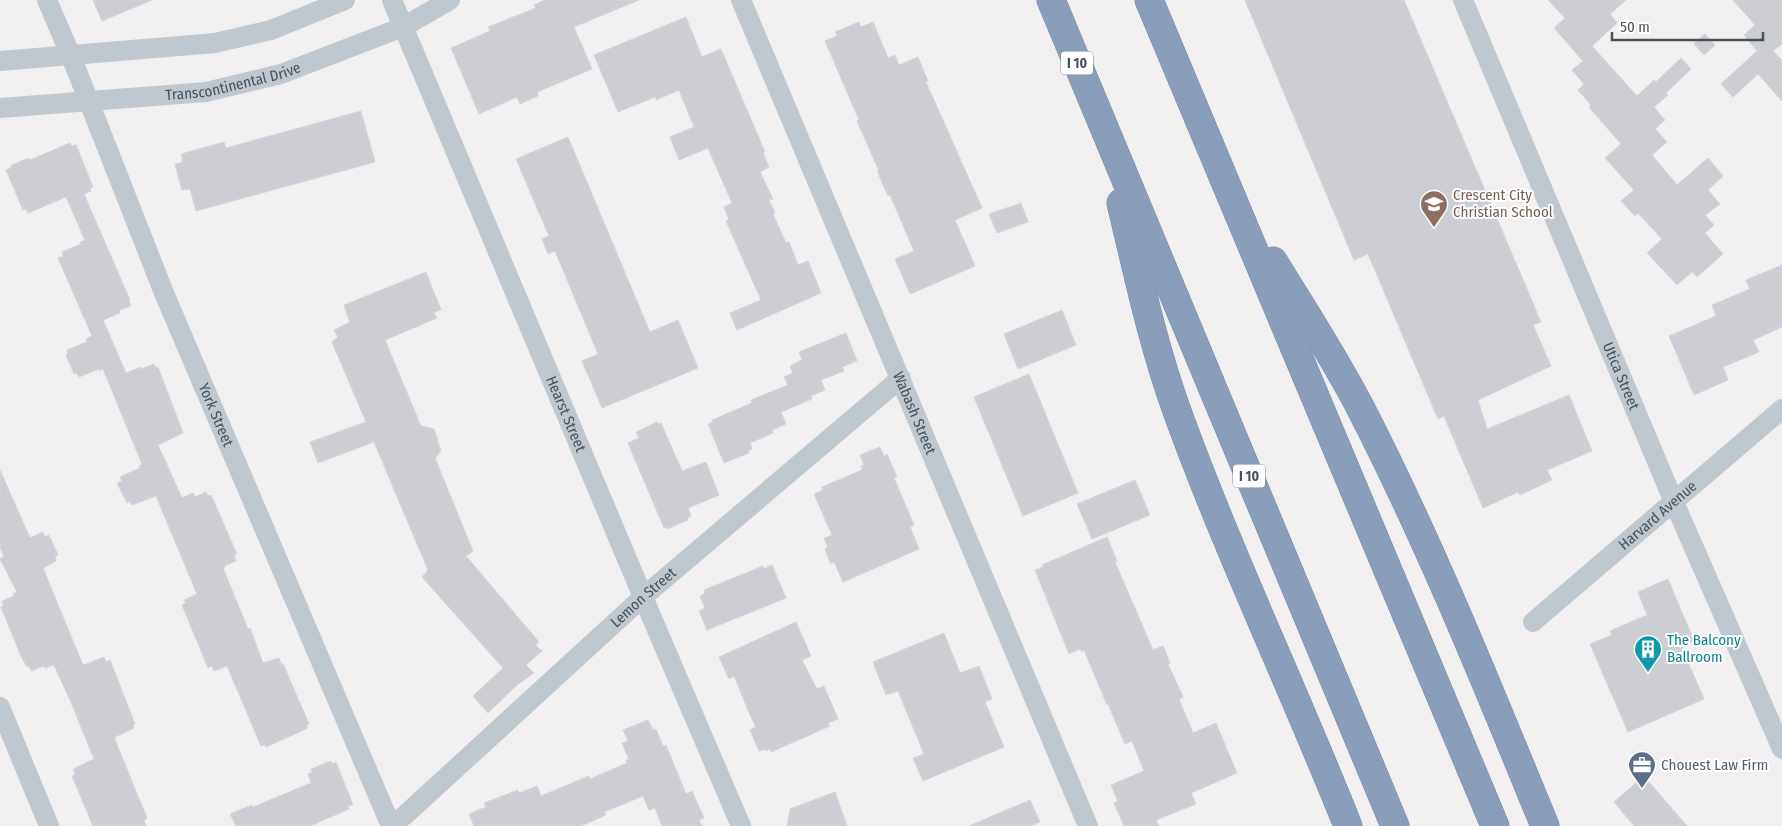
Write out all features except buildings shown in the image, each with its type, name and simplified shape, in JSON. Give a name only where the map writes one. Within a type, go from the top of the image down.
[{"type":"highway","name":"I 10","points":[[1050,0],[1395,826]]},
{"type":"highway","points":[[1149,0],[1495,826]]},
{"type":"highway","points":[[1104,126],[1140,283],[1157,347],[1178,413],[1224,533],[1348,826]]},
{"type":"highway","points":[[1227,186],[1335,362],[1359,405],[1408,504],[1484,678],[1545,826]]},
{"type":"highway","points":[[1484,678],[1529,773],[1561,826]]},
{"type":"street","name":"York Street","points":[[47,0],[72,56],[164,293],[392,826]]},
{"type":"street","points":[[0,62],[215,43],[271,30],[345,0]]},
{"type":"street","name":"Hearst Street","points":[[392,0],[741,826]]},
{"type":"street","name":"Transcontinental Drive","points":[[0,108],[206,92],[281,74],[403,27],[450,0]]},
{"type":"street","name":"Wabash Street","points":[[741,0],[1088,826]]},
{"type":"street","name":"Utica Street","points":[[1463,0],[1674,502],[1782,749]]},
{"type":"street","name":"Lemon Street","points":[[392,826],[643,597],[901,378]]},
{"type":"street","name":"Harvard Avenue","points":[[1533,622],[1782,409]]},
{"type":"street","points":[[0,707],[49,826]]},
{"type":"place","name":"Crescent City Christian School","points":[[1434,228]]},
{"type":"place","name":"The Balcony Ballroom","points":[[1648,673]]},
{"type":"place","name":"Chouest Law Firm","points":[[1642,789]]}]
